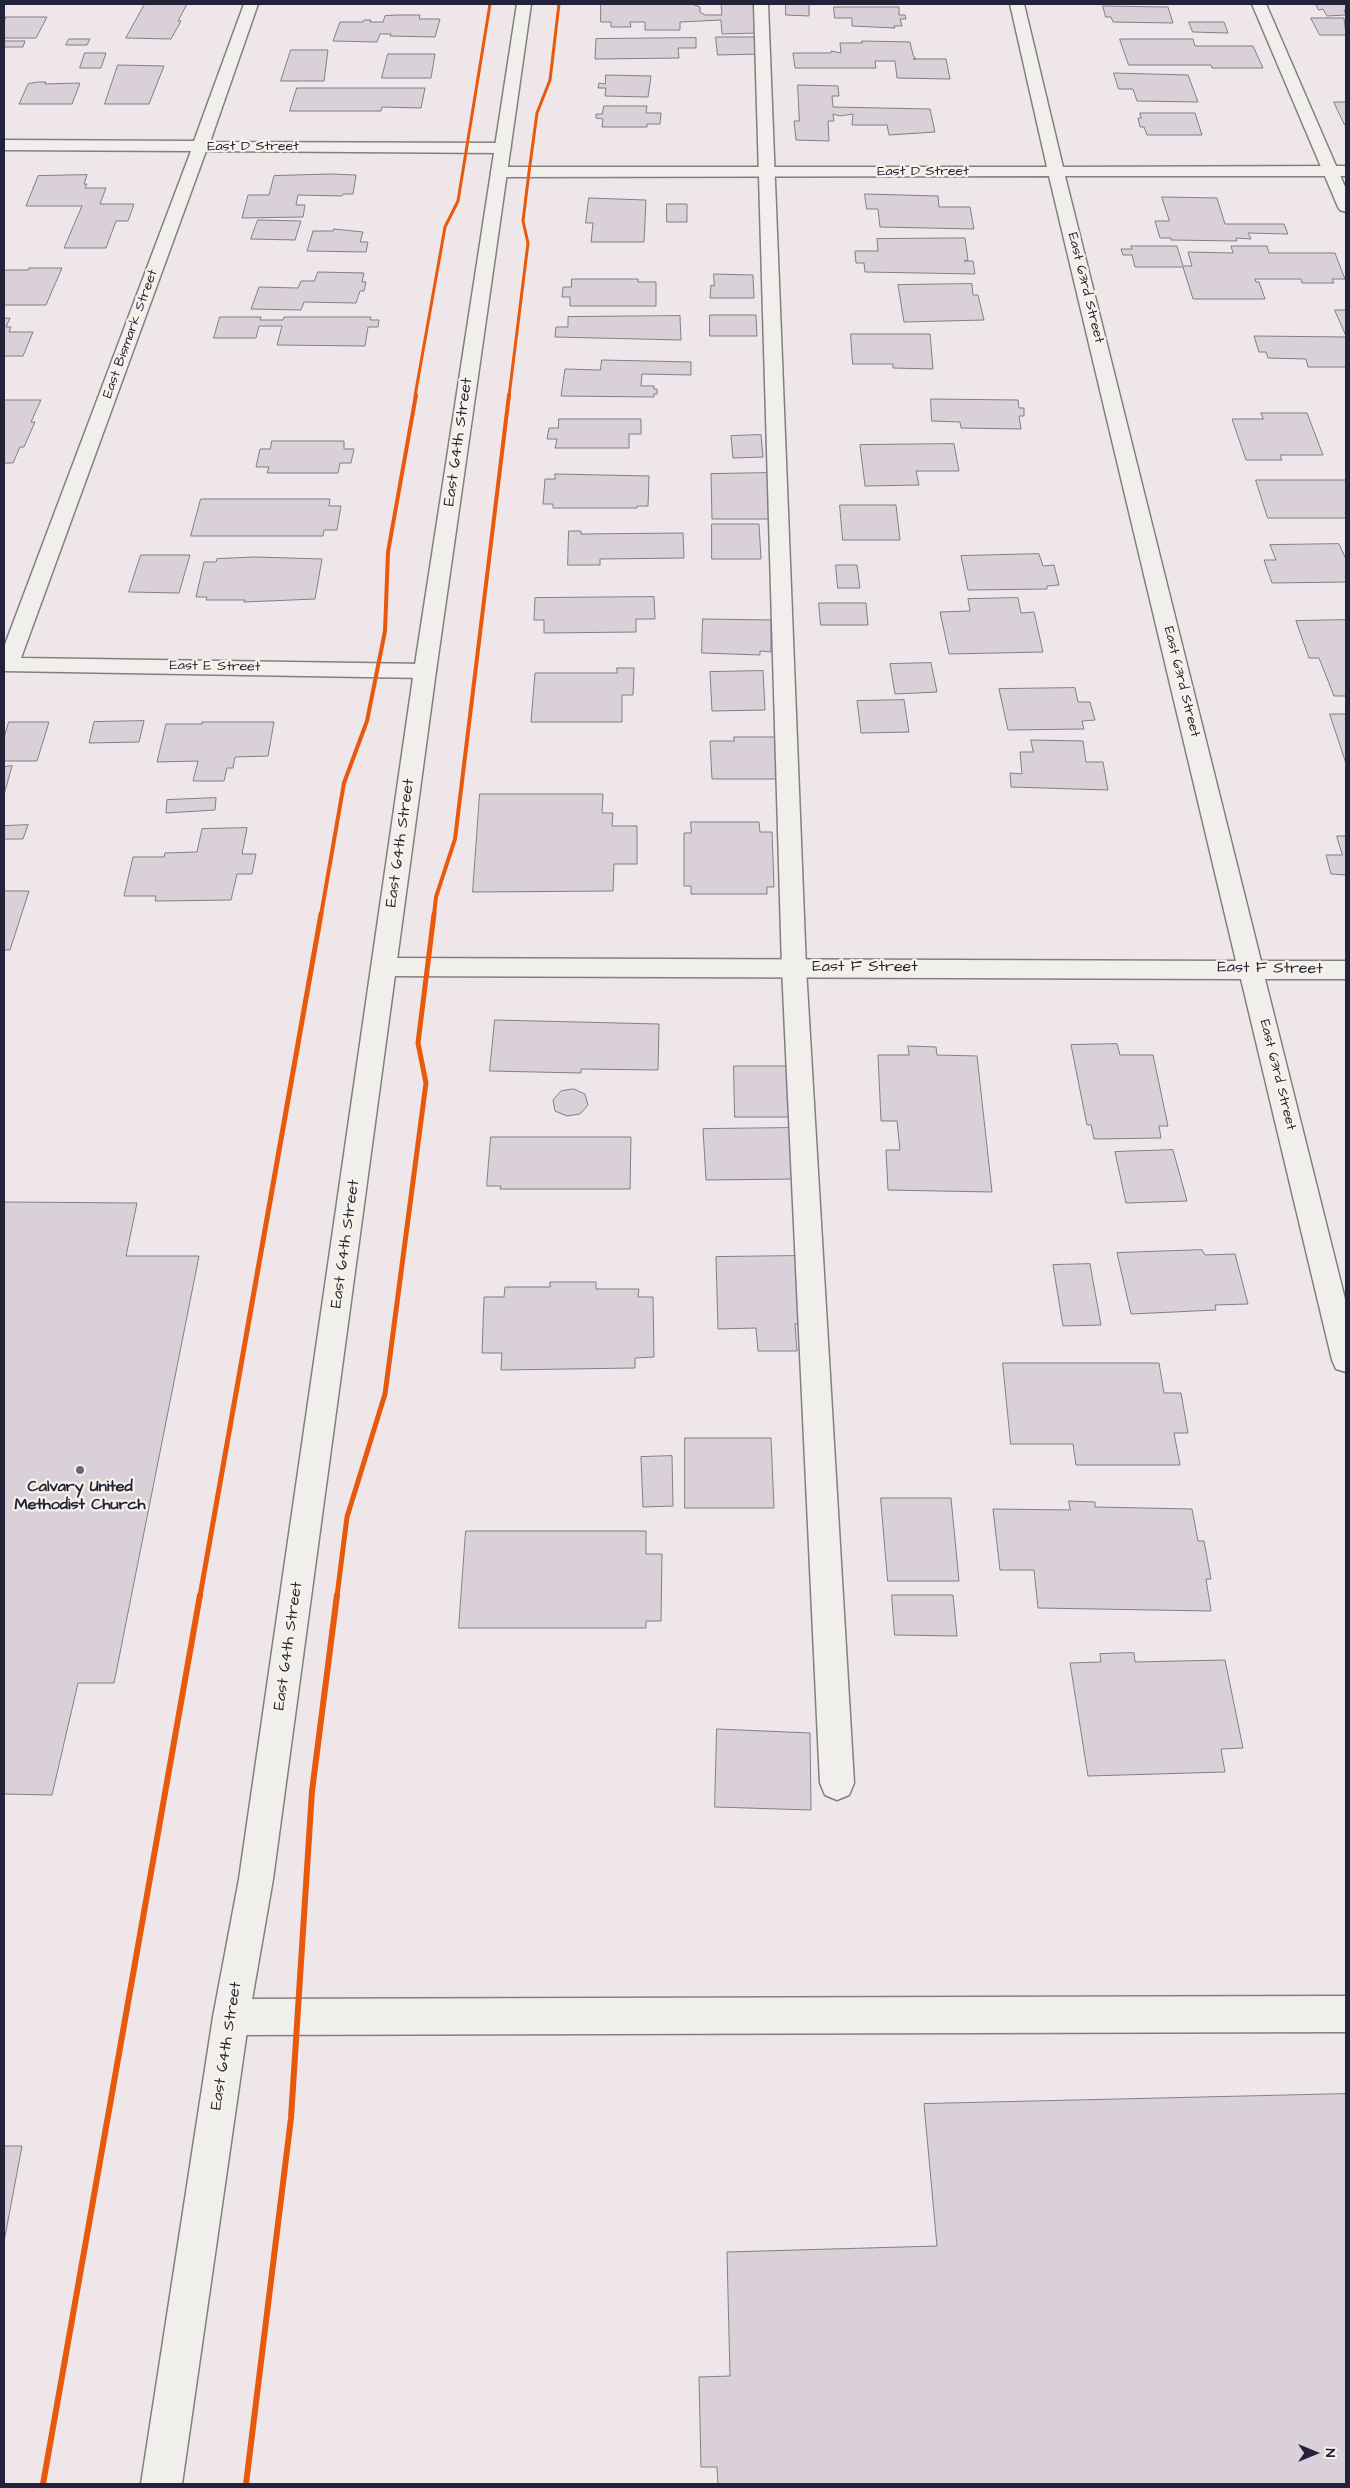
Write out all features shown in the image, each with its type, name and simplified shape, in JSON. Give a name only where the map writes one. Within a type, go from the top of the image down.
[{"type":"street","name":"East Bismark Street","points":[[6,664],[200,147],[251,4]]},
{"type":"street","name":"East 64th Street","points":[[161,2484],[231,2017],[259,1860],[425,670],[524,4]]},
{"type":"street","points":[[761,4],[794,968],[836,1783]]},
{"type":"street","name":"East 63rd Street","points":[[1017,4],[1056,172],[1346,1360]]},
{"type":"street","points":[[1259,4],[1338,171],[1346,208]]},
{"type":"street","name":"East D Street","points":[[4,145],[200,147],[766,172],[1338,171]]},
{"type":"street","name":"East E Street","points":[[6,664],[425,670]]},
{"type":"street","name":"East F Street","points":[[384,967],[1346,970]]},
{"type":"street","points":[[231,2017],[1346,2014]]},
{"type":"building","points":[[145,4],[187,4],[178,21],[181,21],[171,39],[126,38]]},
{"type":"building","points":[[601,4],[692,4],[700,7],[700,12],[705,15],[722,15],[721,4],[753,4],[756,33],[722,34],[721,20],[680,22],[680,30],[645,30],[645,22],[630,22],[631,27],[611,27],[611,22],[601,22]]},
{"type":"building","points":[[786,4],[809,4],[809,16],[786,15]]},
{"type":"building","points":[[1316,4],[1346,4],[1346,10],[1344,10],[1346,15],[1327,16],[1323,9],[1319,10]]},
{"type":"building","points":[[1103,6],[1168,7],[1173,23],[1113,22],[1111,17],[1106,17]]},
{"type":"building","points":[[834,7],[899,7],[899,15],[905,15],[906,19],[900,19],[902,26],[894,26],[895,28],[852,26],[852,18],[835,18]]},
{"type":"building","points":[[420,15],[419,19],[440,19],[435,37],[380,34],[377,42],[333,41],[340,22],[371,20],[370,22],[383,22],[385,16]]},
{"type":"building","points":[[6,17],[47,17],[36,38],[4,38]]},
{"type":"building","points":[[1311,18],[1344,18],[1346,35],[1320,35]]},
{"type":"building","points":[[1189,22],[1224,22],[1228,33],[1193,32]]},
{"type":"building","points":[[716,37],[757,37],[758,54],[718,55]]},
{"type":"building","points":[[696,38],[696,48],[678,48],[679,58],[595,59],[596,39]]},
{"type":"building","points":[[69,39],[90,39],[87,45],[66,45]]},
{"type":"building","points":[[1120,39],[1193,39],[1195,46],[1253,46],[1263,68],[1212,68],[1211,65],[1129,65]]},
{"type":"building","points":[[5,41],[25,41],[23,47],[4,47]]},
{"type":"building","points":[[862,41],[910,42],[916,59],[946,59],[950,79],[897,78],[895,61],[875,61],[876,68],[795,68],[793,53],[831,53],[831,51],[841,53],[840,43],[862,43]]},
{"type":"building","points":[[291,50],[328,50],[324,81],[281,81]]},
{"type":"building","points":[[85,53],[106,53],[101,68],[80,68]]},
{"type":"building","points":[[388,54],[435,54],[431,78],[382,78]]},
{"type":"building","points":[[118,65],[164,66],[149,104],[105,104]]},
{"type":"building","points":[[1114,73],[1188,75],[1198,102],[1137,101],[1133,89],[1119,89]]},
{"type":"building","points":[[606,75],[651,76],[648,97],[605,96],[606,88],[598,88],[599,83],[605,84]]},
{"type":"building","points":[[46,82],[45,84],[80,83],[72,104],[19,104],[28,84]]},
{"type":"building","points":[[798,85],[838,86],[839,96],[832,96],[833,107],[930,109],[935,132],[889,135],[887,125],[852,125],[853,114],[840,116],[833,114],[834,121],[828,121],[829,141],[796,140],[794,121],[799,121]]},
{"type":"building","points":[[297,88],[425,88],[421,108],[382,107],[381,111],[290,111]]},
{"type":"building","points":[[1334,102],[1346,102],[1346,125],[1345,125]]},
{"type":"building","points":[[604,106],[647,106],[646,113],[661,113],[660,124],[647,124],[647,127],[602,127],[603,119],[596,118],[596,114],[602,114]]},
{"type":"building","points":[[1140,113],[1195,113],[1202,135],[1147,135],[1144,127],[1140,127],[1138,118],[1141,118]]},
{"type":"building","points":[[87,175],[84,184],[87,184],[85,188],[106,188],[100,204],[134,204],[128,221],[116,221],[106,248],[64,248],[82,206],[26,206],[38,176]]},
{"type":"building","points":[[356,175],[353,194],[343,194],[342,196],[298,195],[296,205],[305,205],[303,217],[242,218],[248,195],[269,195],[274,176]]},
{"type":"building","points":[[865,194],[938,196],[939,207],[970,207],[974,229],[880,227],[878,209],[867,209]]},
{"type":"building","points":[[1162,197],[1217,198],[1225,224],[1284,224],[1288,234],[1248,233],[1251,239],[1236,238],[1237,241],[1171,240],[1171,238],[1160,238],[1155,221],[1169,221]]},
{"type":"building","points":[[589,198],[646,200],[644,242],[591,242],[593,223],[586,223]]},
{"type":"building","points":[[667,204],[687,204],[687,222],[667,222]]},
{"type":"building","points":[[258,220],[301,221],[295,240],[251,239]]},
{"type":"building","points":[[334,229],[363,232],[360,242],[368,242],[366,252],[307,251],[313,231],[333,231]]},
{"type":"building","points":[[965,238],[968,260],[964,261],[973,261],[975,274],[865,272],[864,263],[856,263],[855,251],[878,251],[877,239]]},
{"type":"building","points":[[1131,246],[1177,246],[1183,266],[1192,266],[1188,252],[1233,253],[1231,246],[1267,246],[1269,253],[1335,253],[1345,279],[1332,279],[1334,283],[1302,283],[1301,279],[1255,279],[1256,282],[1259,282],[1265,299],[1193,299],[1183,267],[1135,267],[1132,255],[1123,255],[1121,249],[1132,249]]},
{"type":"building","points":[[29,268],[62,268],[46,305],[4,305],[4,270],[28,270]]},
{"type":"building","points":[[318,272],[364,273],[362,282],[366,282],[364,291],[360,291],[356,303],[304,302],[301,310],[251,309],[259,287],[298,288],[301,281],[314,281]]},
{"type":"building","points":[[714,274],[753,275],[754,298],[710,298],[711,285],[714,286]]},
{"type":"building","points":[[572,279],[638,279],[638,282],[656,282],[656,306],[570,306],[570,297],[562,297],[563,287],[571,287]]},
{"type":"building","points":[[972,284],[973,295],[978,295],[984,320],[904,322],[898,285]]},
{"type":"building","points":[[1335,310],[1346,310],[1346,337]]},
{"type":"building","points":[[710,315],[756,315],[757,336],[710,336]]},
{"type":"building","points":[[680,316],[681,340],[555,337],[556,327],[568,327],[568,317]]},
{"type":"building","points":[[220,317],[261,317],[260,320],[283,320],[284,317],[371,317],[370,320],[379,320],[378,327],[368,327],[365,346],[277,345],[282,326],[259,326],[256,338],[214,338]]},
{"type":"building","points":[[4,318],[10,318],[6,327],[11,327],[9,332],[33,332],[23,356],[4,356]]},
{"type":"building","points":[[851,334],[930,334],[933,369],[893,368],[893,364],[853,364]]},
{"type":"building","points":[[1254,336],[1346,337],[1346,367],[1308,367],[1306,359],[1268,358],[1266,352],[1259,352]]},
{"type":"building","points":[[602,360],[691,362],[691,375],[642,374],[641,386],[654,386],[654,389],[657,389],[657,394],[654,394],[654,397],[561,396],[565,369],[600,370]]},
{"type":"building","points":[[931,399],[1018,400],[1019,408],[1024,408],[1024,416],[1019,416],[1021,429],[961,428],[960,422],[932,421]]},
{"type":"building","points":[[4,400],[41,400],[31,422],[35,422],[24,447],[20,447],[13,463],[4,463]]},
{"type":"building","points":[[1261,413],[1307,413],[1323,455],[1280,455],[1282,460],[1246,460],[1232,419],[1263,419]]},
{"type":"building","points":[[559,419],[641,419],[641,434],[629,434],[629,448],[555,448],[557,439],[547,439],[549,428],[558,428]]},
{"type":"building","points":[[761,435],[763,457],[733,458],[731,436]]},
{"type":"building","points":[[272,441],[344,441],[344,449],[354,449],[351,463],[340,463],[338,473],[267,473],[269,467],[256,467],[260,449],[270,449]]},
{"type":"building","points":[[954,444],[959,471],[916,471],[919,485],[865,486],[860,445]]},
{"type":"building","points":[[769,473],[771,519],[712,519],[711,474]]},
{"type":"building","points":[[555,474],[649,476],[648,506],[637,506],[637,508],[553,508],[553,504],[543,504],[545,479],[555,479]]},
{"type":"building","points":[[1256,480],[1346,480],[1346,518],[1268,518]]},
{"type":"building","points":[[201,499],[330,499],[329,506],[341,506],[337,530],[324,530],[323,536],[191,536]]},
{"type":"building","points":[[840,505],[896,505],[900,540],[843,540]]},
{"type":"building","points":[[712,524],[759,524],[761,559],[712,559]]},
{"type":"building","points":[[569,531],[581,531],[581,534],[683,533],[684,558],[600,559],[600,565],[568,565]]},
{"type":"building","points":[[1339,544],[1346,559],[1346,582],[1272,583],[1264,560],[1276,560],[1270,545]]},
{"type":"building","points":[[1039,554],[1043,566],[1054,565],[1059,585],[1047,586],[1047,589],[968,590],[961,556]]},
{"type":"building","points":[[141,555],[190,555],[179,593],[129,592]]},
{"type":"building","points":[[255,557],[322,559],[315,599],[244,602],[245,600],[206,600],[207,597],[196,597],[204,562],[216,562],[217,559]]},
{"type":"building","points":[[836,565],[857,565],[860,588],[838,588]]},
{"type":"building","points":[[654,597],[655,619],[636,619],[636,632],[544,633],[544,620],[534,620],[535,598]]},
{"type":"building","points":[[1018,598],[1021,613],[1034,612],[1043,652],[949,654],[940,612],[970,611],[968,599]]},
{"type":"building","points":[[819,603],[866,603],[868,625],[821,625]]},
{"type":"building","points":[[703,619],[771,620],[771,652],[760,651],[760,655],[702,653]]},
{"type":"building","points":[[1346,620],[1346,696],[1334,696],[1319,658],[1309,658],[1296,621]]},
{"type":"building","points":[[931,663],[937,692],[895,694],[890,664]]},
{"type":"building","points":[[617,668],[634,668],[633,695],[622,695],[622,722],[531,722],[535,673],[617,673]]},
{"type":"building","points":[[763,671],[765,710],[712,711],[710,672]]},
{"type":"building","points":[[1075,688],[1078,702],[1090,702],[1095,720],[1082,721],[1084,729],[1008,730],[999,689]]},
{"type":"building","points":[[904,700],[909,732],[861,733],[857,701]]},
{"type":"building","points":[[1330,714],[1346,714],[1346,763]]},
{"type":"building","points":[[144,721],[139,742],[89,743],[94,722]]},
{"type":"building","points":[[9,722],[49,722],[37,761],[4,761],[4,738]]},
{"type":"building","points":[[202,722],[274,722],[268,756],[235,757],[233,768],[227,768],[224,781],[193,781],[198,761],[157,762],[166,724],[202,724]]},
{"type":"building","points":[[734,737],[779,737],[781,779],[712,779],[710,741],[734,741]]},
{"type":"building","points":[[1031,740],[1083,741],[1086,762],[1103,762],[1108,790],[1011,787],[1010,773],[1022,774],[1020,752],[1033,752]]},
{"type":"building","points":[[12,766],[4,795],[4,767]]},
{"type":"building","points":[[480,794],[603,794],[602,813],[613,813],[612,826],[637,826],[637,864],[614,864],[613,891],[473,892]]},
{"type":"building","points":[[216,798],[215,810],[166,813],[167,800]]},
{"type":"building","points":[[691,822],[759,822],[760,832],[772,832],[774,887],[767,887],[767,894],[691,894],[691,886],[684,886],[684,833],[691,833]]},
{"type":"building","points":[[28,825],[23,839],[4,839],[4,826]]},
{"type":"building","points":[[247,828],[242,854],[256,854],[252,874],[237,874],[231,900],[155,901],[156,896],[124,896],[133,857],[164,857],[165,853],[197,852],[202,829]]},
{"type":"building","points":[[1337,836],[1346,836],[1346,875],[1331,874],[1326,855],[1342,855]]},
{"type":"building","points":[[4,891],[29,891],[10,950],[4,950]]},
{"type":"building","points":[[495,1020],[659,1024],[658,1070],[581,1069],[581,1073],[490,1071]]},
{"type":"building","points":[[1117,1044],[1120,1055],[1153,1055],[1168,1126],[1159,1126],[1161,1138],[1094,1139],[1091,1125],[1087,1125],[1071,1045]]},
{"type":"building","points":[[908,1046],[936,1047],[937,1055],[977,1056],[992,1192],[888,1190],[886,1150],[900,1150],[897,1121],[881,1121],[878,1055],[909,1055]]},
{"type":"building","points":[[734,1066],[795,1066],[796,1117],[735,1117]]},
{"type":"building","points":[[574,1089],[585,1094],[588,1105],[580,1114],[567,1116],[555,1111],[553,1100],[561,1091]]},
{"type":"building","points":[[790,1128],[795,1179],[706,1180],[703,1129]]},
{"type":"building","points":[[491,1137],[631,1137],[630,1189],[500,1189],[501,1186],[487,1186]]},
{"type":"building","points":[[1173,1150],[1187,1201],[1126,1203],[1115,1152]]},
{"type":"building","name":"Calvary United Methodist Church","points":[[4,1202],[137,1203],[126,1256],[199,1256],[114,1683],[78,1683],[52,1795],[4,1794]]},
{"type":"building","points":[[1202,1250],[1205,1255],[1235,1254],[1248,1304],[1215,1305],[1216,1310],[1131,1314],[1117,1253]]},
{"type":"building","points":[[796,1256],[800,1324],[795,1324],[797,1351],[758,1351],[756,1328],[718,1329],[716,1257]]},
{"type":"building","points":[[1090,1264],[1101,1325],[1063,1326],[1053,1265]]},
{"type":"building","points":[[550,1282],[596,1282],[596,1289],[639,1289],[638,1297],[653,1297],[654,1357],[635,1358],[635,1368],[501,1370],[502,1353],[482,1353],[484,1297],[504,1297],[505,1287],[550,1287]]},
{"type":"building","points":[[1003,1363],[1159,1363],[1164,1393],[1181,1393],[1188,1433],[1174,1433],[1180,1465],[1076,1465],[1073,1444],[1011,1444]]},
{"type":"building","points":[[685,1438],[771,1438],[774,1508],[685,1508]]},
{"type":"building","points":[[672,1456],[673,1506],[643,1507],[641,1457]]},
{"type":"building","points":[[881,1498],[951,1498],[959,1581],[888,1581]]},
{"type":"building","points":[[1069,1501],[1095,1502],[1095,1507],[1192,1509],[1198,1541],[1204,1541],[1211,1579],[1206,1579],[1211,1611],[1038,1608],[1034,1570],[1000,1570],[993,1509],[1070,1510]]},
{"type":"building","points":[[466,1531],[646,1531],[646,1554],[662,1554],[661,1621],[646,1621],[646,1628],[459,1628]]},
{"type":"building","points":[[892,1595],[953,1595],[957,1636],[895,1635]]},
{"type":"building","points":[[1134,1653],[1135,1662],[1225,1660],[1243,1748],[1221,1749],[1225,1772],[1088,1776],[1070,1663],[1101,1662],[1100,1654]]},
{"type":"building","points":[[717,1729],[810,1733],[811,1810],[715,1807]]},
{"type":"building","points":[[1346,2094],[1346,2484],[718,2484],[717,2467],[701,2467],[699,2377],[730,2376],[727,2252],[937,2246],[924,2104]]},
{"type":"building","points":[[4,2146],[22,2146],[4,2242]]},
{"type":"cycle path","points":[[43,2484],[344,783],[367,721],[385,631],[388,552],[445,227],[458,201],[490,4]]},
{"type":"cycle path","points":[[246,2484],[291,2118],[312,1791],[347,1517],[385,1394],[426,1083],[418,1043],[436,897],[455,839],[528,243],[523,221],[529,172],[537,113],[550,80],[559,4]]},
{"type":"place","name":"Calvary United Methodist Church","points":[[80,1470]]}]
